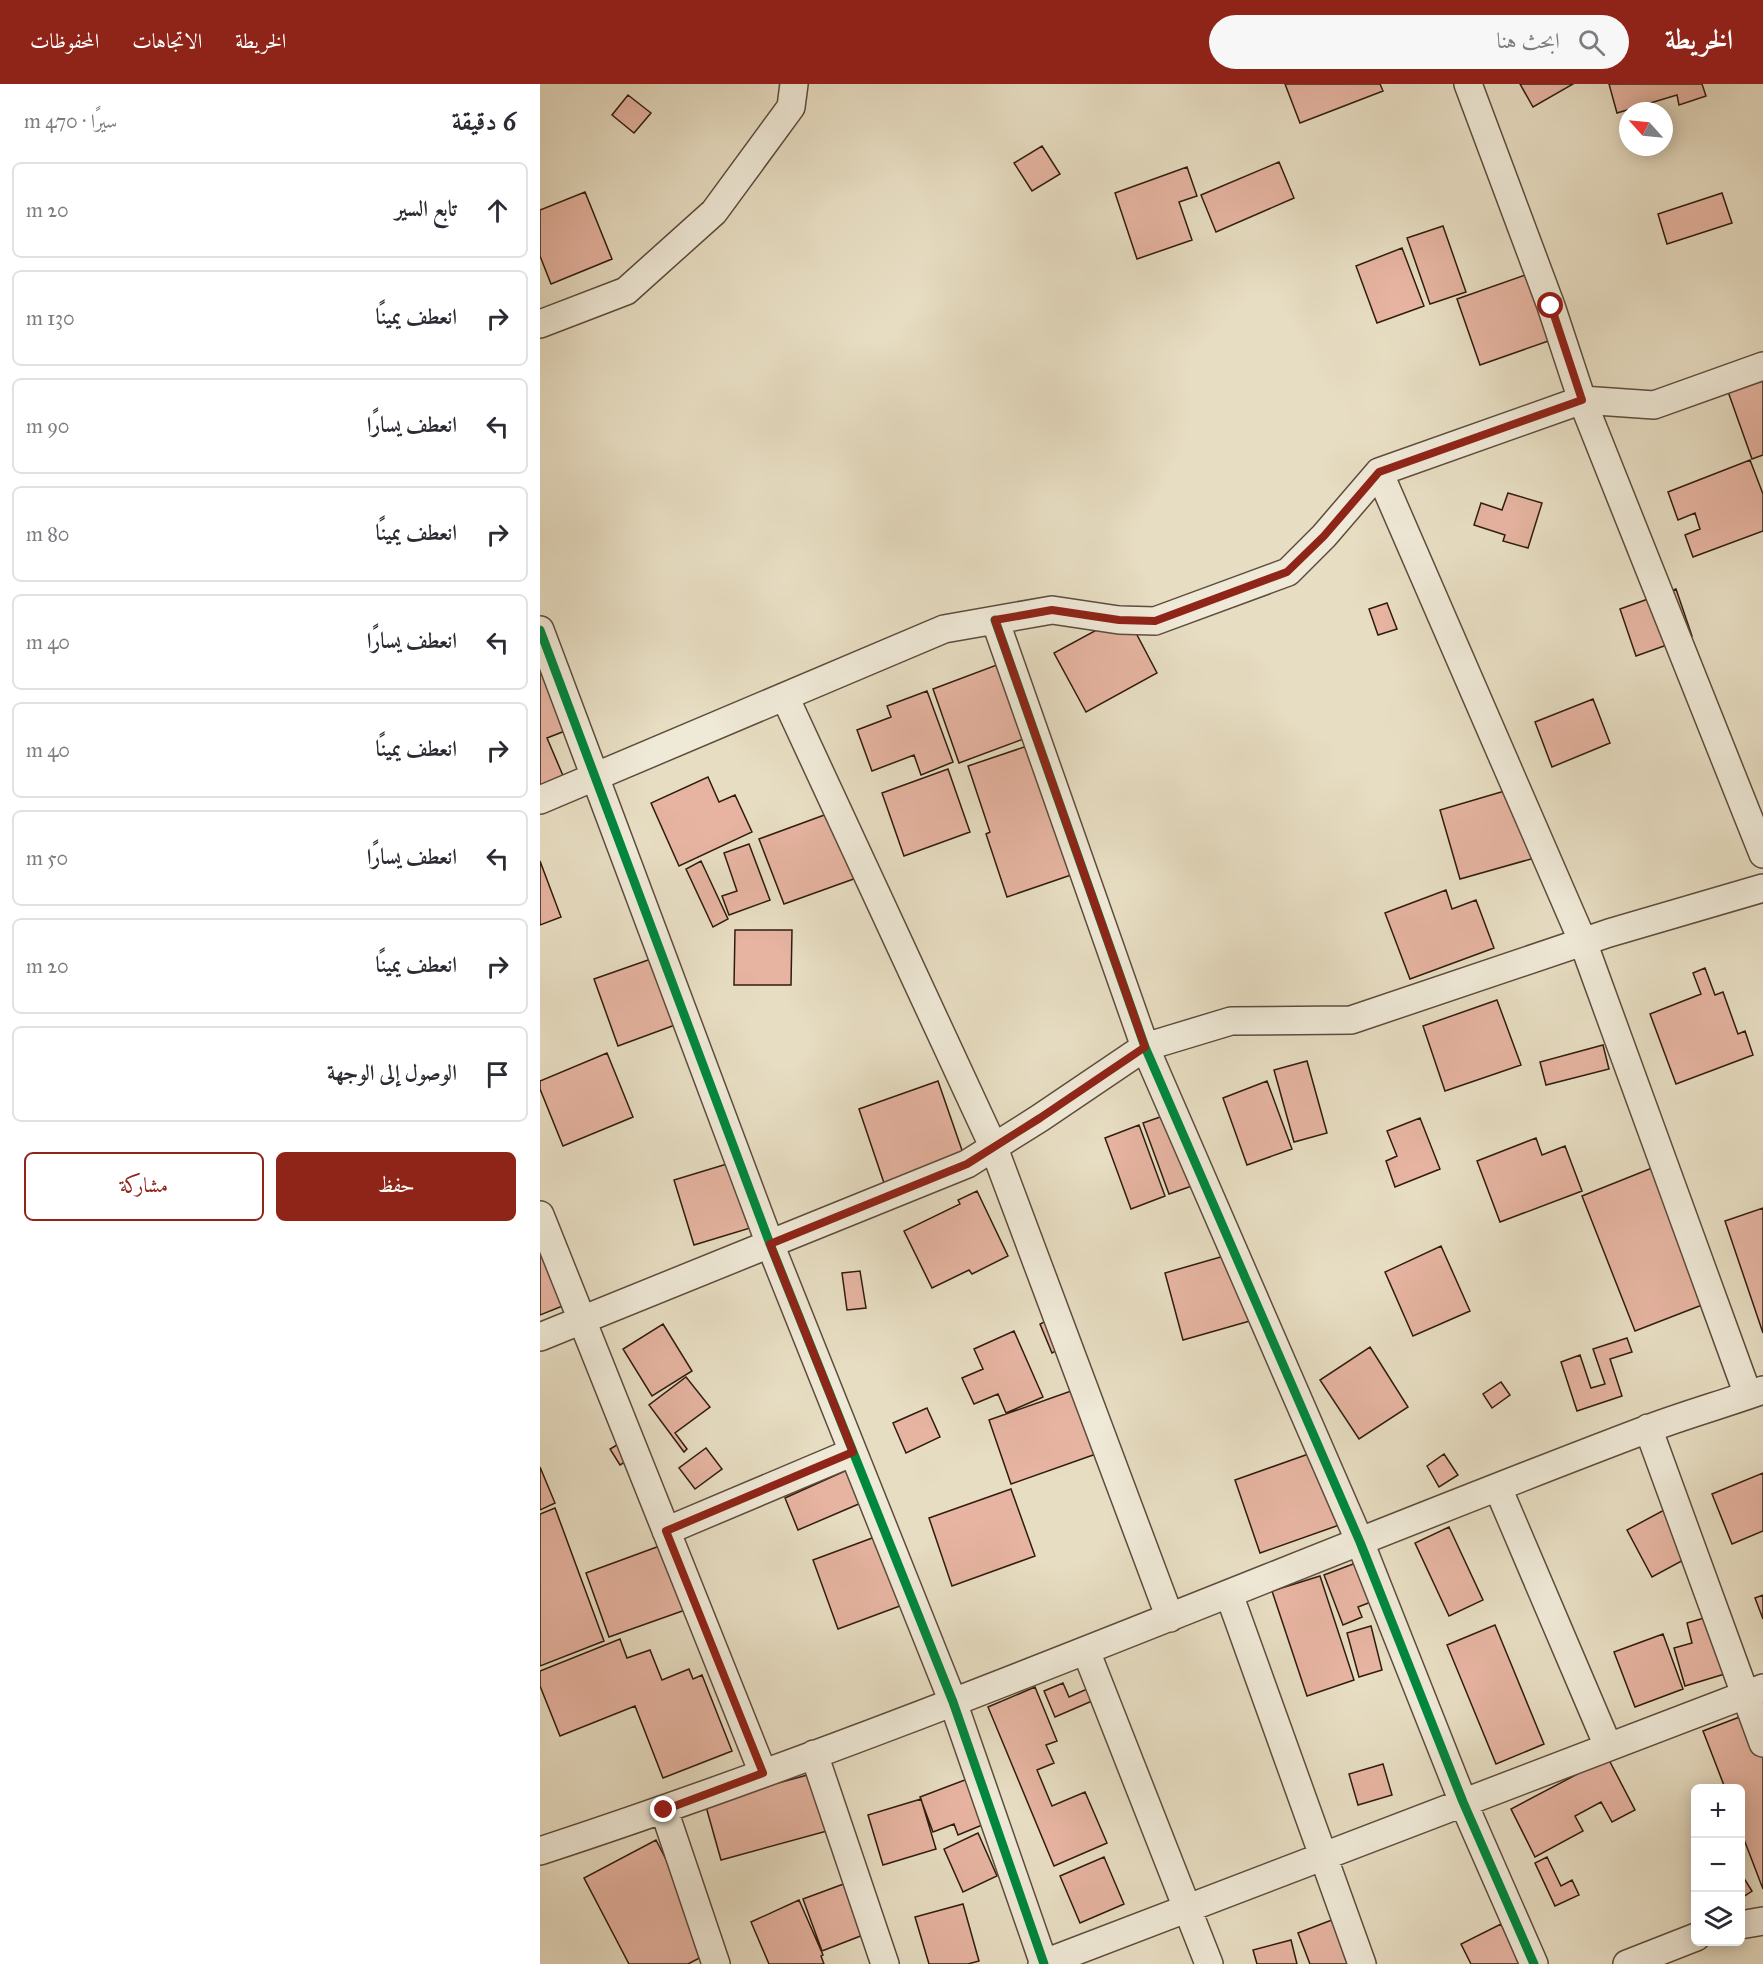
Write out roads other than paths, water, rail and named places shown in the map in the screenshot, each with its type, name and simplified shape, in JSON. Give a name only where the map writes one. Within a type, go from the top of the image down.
[{"type":"street","points":[[540,324],[626,291],[714,212],[791,107],[794,84]]},
{"type":"street","points":[[1468,84],[1551,306],[1582,400],[1763,854]]},
{"type":"street","points":[[540,800],[944,629],[1052,610],[1119,620],[1155,621],[1287,572],[1324,536],[1379,472],[1582,400],[1654,405],[1763,366]]},
{"type":"street","points":[[540,1851],[664,1810],[953,1702],[1648,1428],[1755,1393],[1583,942],[1379,472]]},
{"type":"street","points":[[995,620],[1145,1047],[1360,1542],[1463,1802],[1534,1964]]},
{"type":"street","points":[[540,630],[770,1244],[953,1702],[1043,1964],[1754,1691]]},
{"type":"street","points":[[785,697],[994,1148],[1170,1618]]},
{"type":"street","points":[[540,1337],[967,1164],[1145,1047],[1230,1021],[1351,1020],[1583,942],[1763,888]]},
{"type":"street","points":[[540,1215],[763,1773]]},
{"type":"street","points":[[1648,1428],[1754,1691],[1763,1743]]},
{"type":"street","points":[[666,1531],[853,1452]]},
{"type":"street","points":[[1498,1488],[1608,1746]]},
{"type":"street","points":[[1229,1594],[1362,1964]]},
{"type":"street","points":[[1086,1651],[1209,1964]]},
{"type":"street","points":[[814,1754],[885,1964]]},
{"type":"street","points":[[664,1810],[716,1964]]},
{"type":"street","points":[[1745,1924],[1763,1921]]},
{"type":"street","points":[[1627,1964],[1691,1939]]}]
